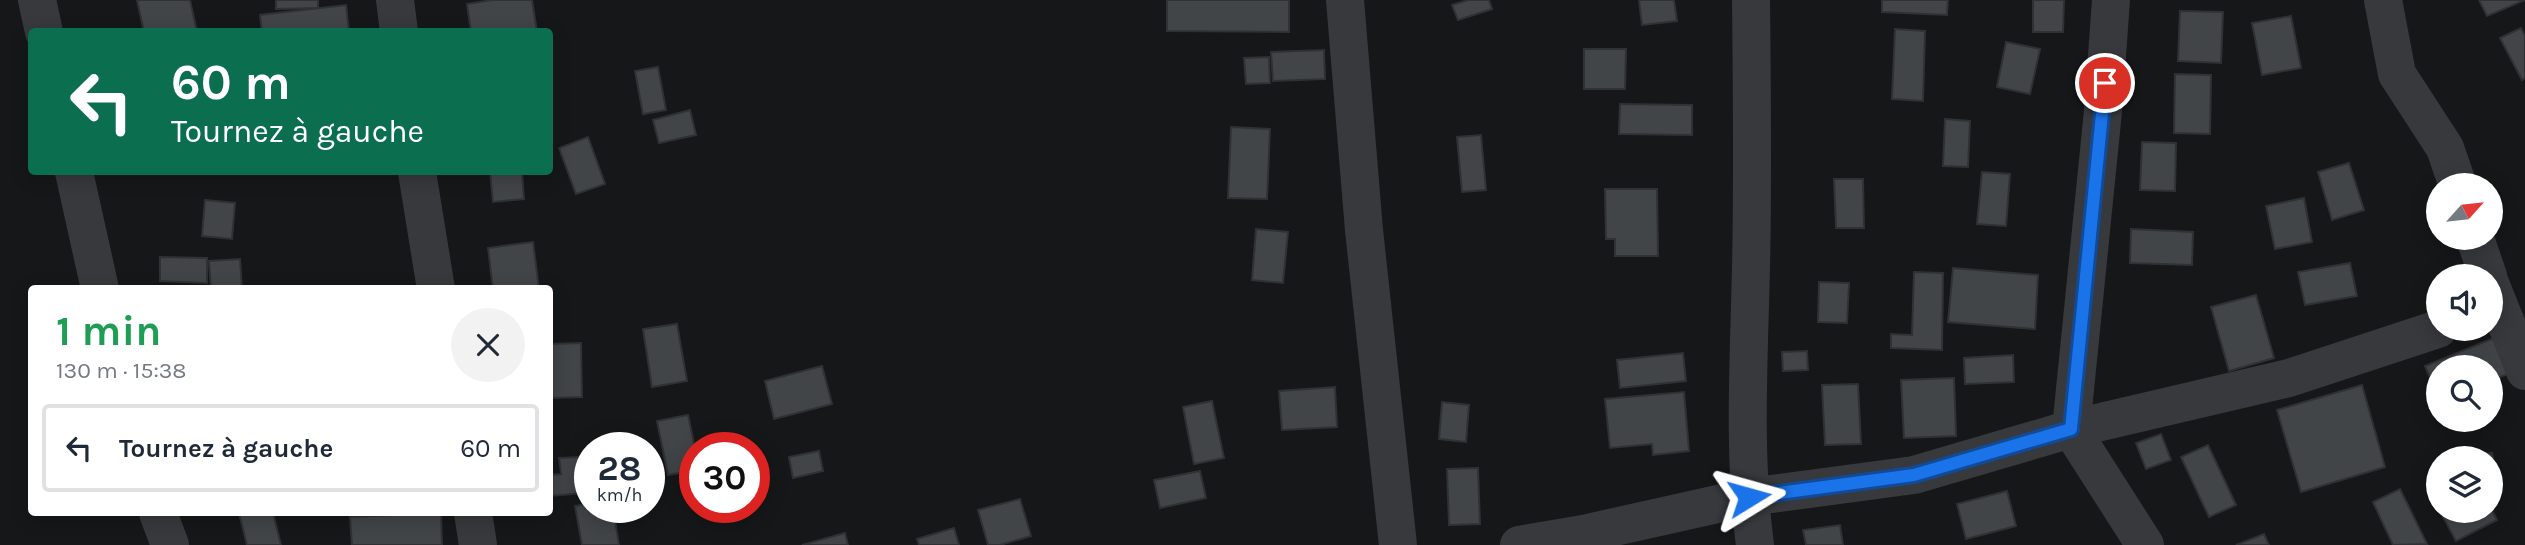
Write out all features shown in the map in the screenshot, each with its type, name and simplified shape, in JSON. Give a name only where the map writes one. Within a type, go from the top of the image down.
[{"type":"street","points":[[37,0],[43,28]]},
{"type":"street","points":[[395,0],[398,28]]},
{"type":"street","points":[[1345,0],[1364,230],[1398,545]]},
{"type":"street","points":[[1751,0],[1753,182],[1749,497],[1755,545]]},
{"type":"street","points":[[2111,0],[2104,111],[2071,429],[2145,545]]},
{"type":"street","points":[[2383,0],[2398,74],[2445,148],[2454,173]]},
{"type":"street","points":[[75,175],[99,285]]},
{"type":"street","points":[[417,175],[435,285]]},
{"type":"street","points":[[2503,308],[2525,371]]},
{"type":"street","points":[[1519,545],[1583,534],[1749,497],[1914,475],[2071,429],[2288,377],[2426,333]]},
{"type":"street","points":[[159,516],[170,545]]},
{"type":"street","points":[[473,516],[478,545]]},
{"type":"building","points":[[137,0],[190,0],[196,28],[143,28]]},
{"type":"building","points":[[276,0],[318,0],[318,8],[276,9]]},
{"type":"building","points":[[492,0],[532,0],[536,28],[470,28],[467,4]]},
{"type":"building","points":[[1167,0],[1289,0],[1289,32],[1167,31]]},
{"type":"building","points":[[1468,0],[1489,0],[1492,9],[1458,20],[1452,5]]},
{"type":"building","points":[[1639,0],[1674,0],[1677,21],[1642,25]]},
{"type":"building","points":[[1882,0],[1948,0],[1947,15],[1882,12]]},
{"type":"building","points":[[2033,0],[2064,0],[2063,32],[2033,32]]},
{"type":"building","points":[[2479,0],[2525,0],[2487,16]]},
{"type":"building","points":[[346,5],[349,28],[262,28],[260,15]]},
{"type":"building","points":[[2180,11],[2223,12],[2221,63],[2178,61]]},
{"type":"building","points":[[2291,16],[2301,68],[2262,75],[2252,23]]},
{"type":"building","points":[[2521,28],[2525,36],[2525,78],[2522,80],[2500,38]]},
{"type":"building","points":[[1895,29],[1925,31],[1923,101],[1892,99]]},
{"type":"building","points":[[2006,42],[2040,49],[2030,94],[1997,87]]},
{"type":"building","points":[[1584,49],[1626,49],[1625,89],[1584,89]]},
{"type":"building","points":[[1324,50],[1325,79],[1273,81],[1271,52]]},
{"type":"building","points":[[1269,57],[1270,83],[1246,84],[1244,58]]},
{"type":"building","points":[[658,67],[666,110],[643,114],[635,71]]},
{"type":"building","points":[[2175,74],[2211,75],[2210,134],[2174,133]]},
{"type":"building","points":[[1620,104],[1692,105],[1692,135],[1619,134]]},
{"type":"building","points":[[690,110],[696,135],[659,143],[653,120]]},
{"type":"building","points":[[1945,119],[1970,121],[1968,167],[1943,166]]},
{"type":"building","points":[[1231,127],[1270,129],[1267,199],[1228,198]]},
{"type":"building","points":[[1481,135],[1486,190],[1462,192],[1457,137]]},
{"type":"building","points":[[588,137],[605,184],[576,194],[559,148]]},
{"type":"building","points":[[2142,142],[2176,143],[2175,191],[2140,190]]},
{"type":"building","points":[[2349,163],[2364,210],[2332,220],[2318,172]]},
{"type":"building","points":[[1982,172],[2010,174],[2006,226],[1977,224]]},
{"type":"building","points":[[490,175],[522,175],[524,199],[493,202]]},
{"type":"building","points":[[1834,179],[1863,179],[1864,228],[1836,228]]},
{"type":"building","points":[[1605,189],[1657,189],[1658,256],[1615,256],[1615,239],[1606,239]]},
{"type":"building","points":[[2304,198],[2312,242],[2275,249],[2266,206]]},
{"type":"building","points":[[205,200],[235,203],[232,239],[202,236]]},
{"type":"building","points":[[1256,229],[1288,232],[1283,283],[1252,280]]},
{"type":"building","points":[[2131,229],[2193,232],[2192,265],[2130,263]]},
{"type":"building","points":[[533,242],[538,285],[493,285],[488,248]]},
{"type":"building","points":[[160,257],[207,258],[207,283],[160,281]]},
{"type":"building","points":[[240,259],[242,285],[211,285],[209,261]]},
{"type":"building","points":[[2350,263],[2357,296],[2305,305],[2298,272]]},
{"type":"building","points":[[1953,268],[2038,275],[2035,329],[1948,322]]},
{"type":"building","points":[[1914,272],[1943,273],[1942,350],[1891,348],[1891,334],[1912,335]]},
{"type":"building","points":[[1819,282],[1849,283],[1847,323],[1818,322]]},
{"type":"building","points":[[2256,295],[2274,358],[2229,371],[2211,307]]},
{"type":"building","points":[[677,324],[687,381],[652,387],[643,329]]},
{"type":"building","points":[[2503,340],[2516,371],[2503,376],[2503,355],[2452,355],[2486,341]]},
{"type":"building","points":[[581,343],[582,397],[553,398],[553,344]]},
{"type":"building","points":[[1807,351],[1808,370],[1783,371],[1782,352]]},
{"type":"building","points":[[1683,353],[1686,381],[1620,388],[1617,360]]},
{"type":"building","points":[[2013,355],[2014,382],[1965,384],[1964,358]]},
{"type":"building","points":[[822,366],[832,404],[774,419],[765,381]]},
{"type":"building","points":[[1954,378],[1956,436],[1904,438],[1901,380]]},
{"type":"building","points":[[1858,384],[1861,444],[1825,445],[1822,385]]},
{"type":"building","points":[[2362,385],[2385,467],[2301,492],[2277,410]]},
{"type":"building","points":[[1335,387],[1337,427],[1282,430],[1279,391]]},
{"type":"building","points":[[1684,392],[1689,451],[1653,455],[1652,444],[1610,448],[1605,399]]},
{"type":"building","points":[[1212,401],[1224,458],[1194,464],[1183,407]]},
{"type":"building","points":[[1442,402],[1469,405],[1466,442],[1439,439]]},
{"type":"building","points":[[688,415],[692,432],[679,432],[679,473],[668,475],[665,432],[659,432],[657,421]]},
{"type":"building","points":[[2161,434],[2171,460],[2146,469],[2136,443]]},
{"type":"building","points":[[2208,445],[2236,505],[2209,517],[2181,457]]},
{"type":"building","points":[[819,451],[823,471],[793,478],[789,457]]},
{"type":"building","points":[[574,457],[574,494],[553,496],[553,475],[561,474],[559,458]]},
{"type":"building","points":[[1478,468],[1480,524],[1449,525],[1447,469]]},
{"type":"building","points":[[1200,471],[1206,498],[1160,508],[1154,480]]},
{"type":"building","points":[[2400,489],[2427,544],[2393,545],[2373,502]]},
{"type":"building","points":[[2007,491],[2016,526],[1966,539],[1957,504]]},
{"type":"building","points":[[1020,499],[1031,536],[1000,545],[988,545],[978,510]]},
{"type":"building","points":[[240,516],[274,516],[281,545],[247,545]]},
{"type":"building","points":[[441,516],[442,545],[352,545],[350,517]]},
{"type":"building","points":[[578,523],[615,523],[619,545],[582,545]]},
{"type":"building","points":[[2446,523],[2491,523],[2456,541]]},
{"type":"building","points":[[1840,525],[1843,545],[1806,545],[1803,530]]},
{"type":"building","points":[[954,528],[959,545],[919,545],[917,539]]},
{"type":"building","points":[[845,533],[848,545],[802,545]]},
{"type":"building","points":[[2264,534],[2269,545],[2236,545]]},
{"type":"route","points":[[1749,497],[1914,475],[2071,429],[2105,83]]}]
